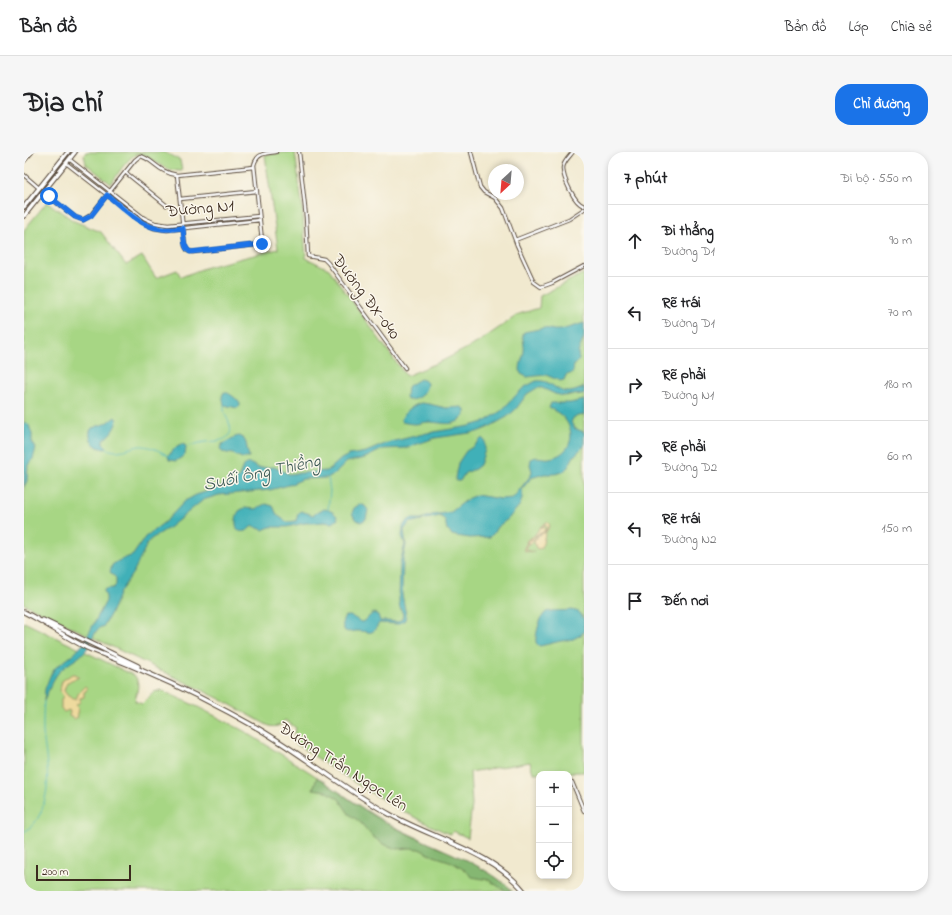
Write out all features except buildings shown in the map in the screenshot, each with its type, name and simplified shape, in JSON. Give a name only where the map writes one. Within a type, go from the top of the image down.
[{"type":"main road","points":[[24,160],[31,152]]},
{"type":"street","points":[[24,206],[68,152]]},
{"type":"street","points":[[24,216],[75,152]]},
{"type":"street","points":[[263,250],[254,167],[255,161],[261,155],[276,152]]},
{"type":"street","name":"Đường ĐX-040","points":[[299,152],[306,217],[308,256],[322,258],[328,263],[405,368]]},
{"type":"street","points":[[471,152],[480,186],[484,192],[495,198],[503,208],[515,240],[534,282],[541,287],[552,283],[584,266]]},
{"type":"street","points":[[515,240],[569,220],[584,207],[576,202],[565,176],[563,167],[573,152]]},
{"type":"street","points":[[24,175],[43,192],[81,220],[91,216],[136,158],[141,156],[162,171],[177,175],[254,167]]},
{"type":"street","name":"Đường N1","points":[[68,161],[151,222],[168,225],[259,216]]},
{"type":"street","name":"Đường N1","points":[[68,161],[138,220],[150,226],[163,229],[183,228],[260,220]]},
{"type":"street","points":[[125,172],[166,205]]},
{"type":"street","points":[[177,175],[185,246],[188,251],[193,252],[262,244]]},
{"type":"street","points":[[180,199],[257,191]]},
{"type":"street","name":"Đường Trần Ngọc Lên","points":[[24,612],[82,645],[143,671],[218,707],[259,729],[294,750],[366,800],[392,816],[492,863],[506,872],[524,891]]},
{"type":"street","name":"Đường Trần Ngọc Lên","points":[[38,619],[92,643],[134,664],[143,671]]},
{"type":"street","points":[[572,782],[584,811]]},
{"type":"green space","points":[[86,152],[164,152],[180,160],[182,171],[168,169],[146,156],[139,154],[132,157],[125,164],[111,184],[86,164],[84,155]]},
{"type":"green space","points":[[295,152],[302,204],[306,258],[329,269],[406,376],[442,361],[477,343],[519,314],[539,308],[540,296],[584,273],[584,772],[536,771],[536,773],[533,773],[530,762],[470,772],[472,805],[468,838],[453,831],[451,835],[410,815],[352,780],[295,743],[294,735],[296,728],[285,720],[277,726],[267,725],[220,699],[24,604],[24,230],[47,202],[74,221],[101,232],[126,265],[142,256],[156,278],[177,270],[181,277],[207,267],[278,249],[265,155]]},
{"type":"green space","points":[[24,622],[135,676],[138,685],[135,701],[142,704],[154,692],[161,690],[196,706],[244,731],[311,773],[382,821],[477,866],[494,876],[513,891],[24,891]]},
{"type":"green space","points":[[317,777],[386,822],[485,870],[511,889],[509,891],[505,891],[489,880],[472,877],[452,862],[419,849],[397,849],[383,844],[372,836],[360,822],[349,814],[339,799],[326,791],[313,789]]},
{"type":"sand","points":[[547,522],[550,525],[545,534],[542,548],[536,548],[534,542],[537,536],[545,532],[547,527],[545,525],[541,527],[545,528],[544,532],[536,535],[532,543],[526,546],[526,550],[534,552],[525,551],[524,548],[526,544],[533,538],[526,543],[527,540],[534,536],[542,525]]},
{"type":"sand","points":[[72,674],[78,676],[78,678],[67,683],[64,691],[68,696],[72,699],[76,699],[79,692],[85,686],[87,688],[84,692],[84,697],[80,698],[80,702],[76,705],[78,708],[78,717],[74,719],[69,716],[69,710],[64,712],[61,709],[61,700],[63,696],[59,690],[62,681]]},
{"type":"water","points":[[584,323],[584,337],[578,353],[579,360],[574,366],[573,372],[566,375],[564,380],[560,381],[546,375],[527,377],[521,374],[520,366],[524,351],[524,332],[544,328],[561,330]]},
{"type":"water","points":[[420,379],[427,383],[427,387],[418,398],[407,400],[407,387]]},
{"type":"water","points":[[536,381],[543,381],[562,391],[568,392],[584,387],[584,394],[564,396],[542,388],[537,388],[527,394],[516,409],[507,417],[477,432],[435,438],[406,448],[383,449],[365,458],[347,462],[335,474],[326,478],[303,479],[289,485],[270,490],[219,495],[203,500],[170,527],[151,539],[147,544],[134,571],[120,592],[103,627],[96,631],[84,653],[59,672],[44,701],[45,689],[55,668],[74,654],[83,644],[106,601],[104,589],[113,588],[116,585],[116,578],[110,572],[112,565],[133,555],[145,537],[166,521],[185,501],[196,495],[233,483],[239,477],[242,468],[249,463],[259,468],[274,467],[289,474],[326,471],[341,459],[349,455],[366,452],[387,443],[427,433],[470,426],[484,422],[501,411],[523,388]]},
{"type":"water","points":[[224,392],[235,398],[239,402],[240,406],[237,408],[224,405],[222,396]]},
{"type":"water","points":[[584,400],[584,415],[574,417],[571,422],[574,428],[584,432],[584,446],[574,456],[568,467],[563,472],[544,474],[531,478],[522,489],[522,499],[520,505],[508,519],[497,527],[490,537],[470,538],[452,535],[447,530],[445,520],[440,516],[409,523],[404,530],[406,545],[403,559],[402,594],[406,615],[405,620],[398,624],[379,623],[372,632],[345,631],[342,622],[346,616],[352,617],[361,622],[365,621],[374,613],[378,615],[380,621],[397,622],[402,619],[403,614],[399,601],[400,563],[405,544],[402,536],[405,523],[410,519],[421,519],[432,515],[451,512],[469,498],[476,495],[501,499],[513,498],[531,475],[531,459],[536,457],[554,457],[559,455],[567,448],[571,440],[569,425],[562,416],[549,408],[551,403],[570,403]]},
{"type":"water","points":[[421,403],[446,408],[462,407],[465,409],[465,413],[458,421],[449,424],[428,422],[415,424],[402,422],[402,417],[412,407]]},
{"type":"water","points":[[115,417],[117,420],[114,429],[103,440],[106,449],[99,448],[90,438],[90,431],[92,428],[107,423]]},
{"type":"water","points":[[24,423],[29,425],[32,434],[32,442],[36,448],[33,459],[28,465],[27,481],[24,487]]},
{"type":"water","points":[[240,436],[246,442],[249,456],[248,458],[242,458],[233,454],[222,452],[220,448],[222,444]]},
{"type":"water","points":[[482,438],[485,441],[485,450],[480,465],[465,473],[460,481],[456,481],[455,478],[458,463],[466,451]]},
{"type":"water","points":[[181,444],[185,445],[185,455],[176,461],[169,460],[168,456],[177,446]]},
{"type":"water","points":[[266,504],[273,506],[277,515],[287,522],[296,521],[298,514],[301,511],[313,515],[323,509],[332,512],[338,519],[333,523],[305,523],[287,527],[270,527],[263,530],[253,526],[246,531],[238,530],[236,521],[239,511],[244,508],[256,509]]},
{"type":"water","points":[[360,504],[365,506],[368,510],[366,519],[361,522],[355,519],[352,513],[354,508]]},
{"type":"water","points":[[572,610],[579,612],[584,619],[584,631],[581,635],[571,640],[540,646],[537,644],[536,639],[538,626],[546,612]]},
{"type":"waterway","points":[[186,447],[202,442],[223,440],[229,435],[230,426],[224,411],[224,405]]},
{"type":"waterway","points":[[106,448],[118,451],[139,446],[146,446],[168,456]]},
{"type":"waterway","points":[[328,477],[330,491],[328,510]]},
{"type":"waterway","name":"Suối Ông Thiềng","points":[[24,832],[33,825],[39,816],[47,789],[47,761],[43,732],[44,701]]},
{"type":"route","points":[[49,196],[75,217],[83,220],[91,216],[107,195],[138,220],[154,228],[167,230],[183,228],[185,246],[190,252],[262,244]]}]
